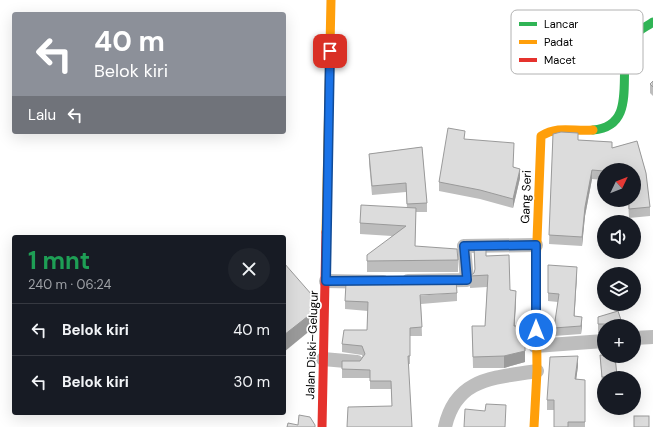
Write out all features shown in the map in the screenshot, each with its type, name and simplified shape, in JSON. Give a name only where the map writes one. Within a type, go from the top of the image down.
[{"type":"street","name":"Jalan Diski–Gelugur","points":[[322,427],[331,0]]},
{"type":"street","name":"Gang Seri","points":[[643,30],[653,22]]},
{"type":"street","name":"Gang Seri","points":[[534,427],[537,372],[535,346],[536,245],[540,136],[548,130],[563,128],[596,131],[611,124],[619,113],[625,74]]},
{"type":"street","points":[[326,281],[467,280],[464,246],[536,245]]},
{"type":"street","points":[[641,338],[653,337]]},
{"type":"street","points":[[535,346],[597,342]]},
{"type":"street","points":[[323,359],[357,362]]},
{"type":"street","points":[[445,427],[448,415],[454,403],[461,394],[471,386],[486,380],[537,372]]},
{"type":"building","points":[[448,128],[465,131],[464,139],[514,143],[513,167],[520,169],[513,199],[480,190],[439,182]]},
{"type":"building","points":[[561,132],[578,133],[578,140],[612,142],[612,148],[637,141],[646,173],[650,207],[629,209],[629,207],[641,207],[641,163],[597,163],[597,170],[592,170],[585,207],[582,237],[549,235],[553,134]]},
{"type":"building","points":[[422,147],[427,203],[407,204],[406,183],[372,186],[369,154]]},
{"type":"building","points":[[361,205],[416,208],[415,246],[457,249],[458,260],[367,261],[367,255],[406,226],[360,223]]},
{"type":"building","points":[[486,246],[486,256],[509,255],[510,290],[516,291],[514,326],[525,326],[525,351],[504,356],[473,357],[472,326],[485,326],[488,275],[470,276],[474,273],[475,269],[474,247]]},
{"type":"building","points":[[286,265],[312,295],[312,313],[286,333]]},
{"type":"building","points":[[548,265],[577,267],[574,316],[582,317],[581,326],[554,328],[559,294],[548,293]]},
{"type":"building","points":[[456,280],[457,293],[420,295],[422,327],[410,328],[410,356],[408,356],[412,427],[347,427],[348,407],[392,406],[391,381],[370,381],[370,370],[342,369],[342,361],[360,361],[365,354],[362,346],[342,344],[344,330],[367,330],[368,302],[345,301],[346,283],[366,284],[366,281]]},
{"type":"building","points":[[618,311],[621,319],[598,319],[598,317]]},
{"type":"building","points":[[578,356],[575,379],[585,380],[585,422],[568,422],[568,427],[554,427],[554,400],[547,400],[550,357]]},
{"type":"building","points":[[601,363],[616,363],[616,371],[601,371]]},
{"type":"building","points":[[486,404],[506,405],[505,427],[464,427],[465,409],[485,411]]},
{"type":"building","points":[[299,415],[310,417],[315,427],[287,427],[288,423],[298,425]]},
{"type":"building","points":[[634,416],[649,416],[649,427],[634,427]]},
{"type":"traffic: fast","points":[[643,28],[653,22]]},
{"type":"traffic: fast","points":[[593,130],[608,126],[617,118],[622,107],[625,74]]},
{"type":"traffic: slow","points":[[326,232],[331,0]]},
{"type":"traffic: slow","points":[[534,427],[537,371],[536,266],[541,136],[560,130],[593,130]]},
{"type":"traffic: jam","points":[[322,427],[326,232]]},
{"type":"route","points":[[330,51],[326,281],[395,282],[418,280],[467,280],[464,246],[536,245],[536,330]]}]
